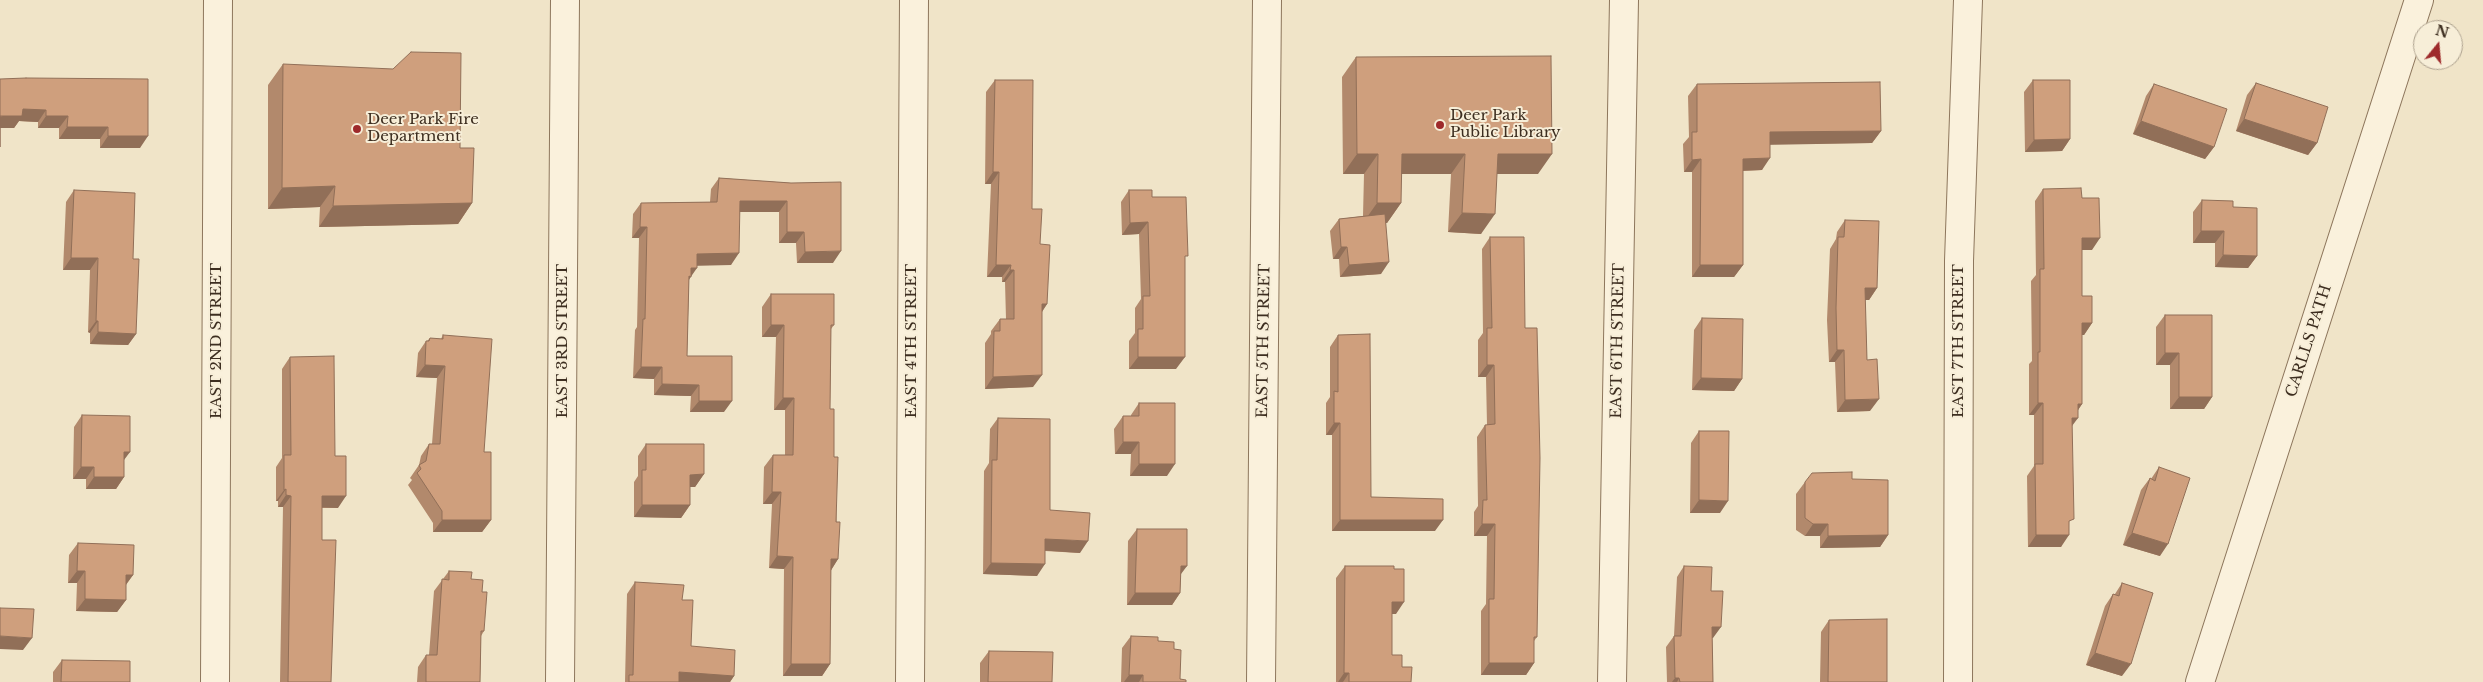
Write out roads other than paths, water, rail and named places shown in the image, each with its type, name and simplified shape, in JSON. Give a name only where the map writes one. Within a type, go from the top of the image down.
[{"type":"street","name":"EAST 2ND STREET","points":[[216,682],[218,0]]},
{"type":"street","name":"EAST 3RD STREET","points":[[560,682],[566,0]]},
{"type":"street","name":"EAST 4TH STREET","points":[[910,682],[914,0]]},
{"type":"street","name":"EAST 5TH STREET","points":[[1261,682],[1267,0]]},
{"type":"street","name":"EAST 6TH STREET","points":[[1612,682],[1624,0]]},
{"type":"street","name":"EAST 7TH STREET","points":[[1958,682],[1959,261],[1968,0]]},
{"type":"street","name":"CARLLS PATH","points":[[2200,682],[2419,0]]},
{"type":"place","name":"Deer Park Public Library","points":[[1440,125]]},
{"type":"place","name":"Deer Park Fire Department","points":[[357,129]]}]
